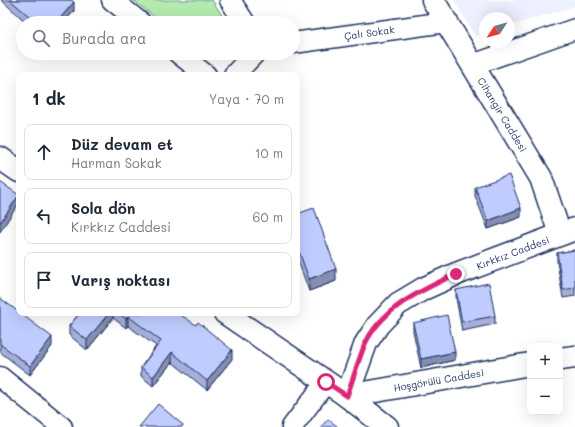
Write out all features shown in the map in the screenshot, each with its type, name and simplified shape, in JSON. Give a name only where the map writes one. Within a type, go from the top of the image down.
[{"type":"street","points":[[112,0],[132,16]]},
{"type":"street","points":[[230,0],[240,16]]},
{"type":"street","name":"Cihangir Caddesi","points":[[433,0],[541,178],[567,232]]},
{"type":"street","name":"Çalı Sokak","points":[[300,42],[446,22]]},
{"type":"street","points":[[472,65],[575,30]]},
{"type":"street","points":[[187,60],[202,72]]},
{"type":"street","points":[[237,72],[248,60]]},
{"type":"street","points":[[0,158],[16,169]]},
{"type":"street","name":"Kırkkız Caddesi","points":[[347,396],[366,343],[378,325],[398,304],[423,289],[456,274],[567,232]]},
{"type":"street","points":[[230,316],[347,396],[387,427]]},
{"type":"street","points":[[563,359],[575,357]]},
{"type":"street","name":"Hoşgörülü Caddesi","points":[[347,396],[527,365]]},
{"type":"street","points":[[292,427],[326,382]]},
{"type":"street","points":[[2,383],[62,427]]},
{"type":"shaded area","points":[[454,0],[575,0],[575,6],[515,24],[515,12],[479,12],[479,35],[475,36]]},
{"type":"green space","points":[[133,0],[212,0],[222,16],[153,16]]},
{"type":"building","points":[[10,0],[71,0],[74,2],[62,16],[29,16]]},
{"type":"building","points":[[509,175],[521,208],[488,221],[475,187]]},
{"type":"building","points":[[0,182],[16,193],[16,199],[0,223]]},
{"type":"building","points":[[314,208],[336,269],[309,279],[300,254],[300,213]]},
{"type":"building","points":[[575,250],[575,288],[563,290],[557,253]]},
{"type":"building","points":[[489,283],[495,316],[462,322],[456,290]]},
{"type":"building","points":[[0,298],[16,310],[16,316],[24,316],[52,337],[30,366],[0,344]]},
{"type":"building","points":[[447,315],[455,352],[421,359],[413,323]]},
{"type":"building","points":[[77,316],[107,316],[87,340],[69,326]]},
{"type":"building","points":[[128,316],[182,316],[196,325],[198,322],[232,350],[207,381],[172,352],[153,377],[141,367],[161,341]]},
{"type":"building","points":[[158,404],[183,425],[182,427],[139,427]]},
{"type":"building","points":[[328,419],[338,427],[321,427]]},
{"type":"route","points":[[326,382],[347,396],[366,343],[378,325],[398,304],[423,289],[456,274]]}]
